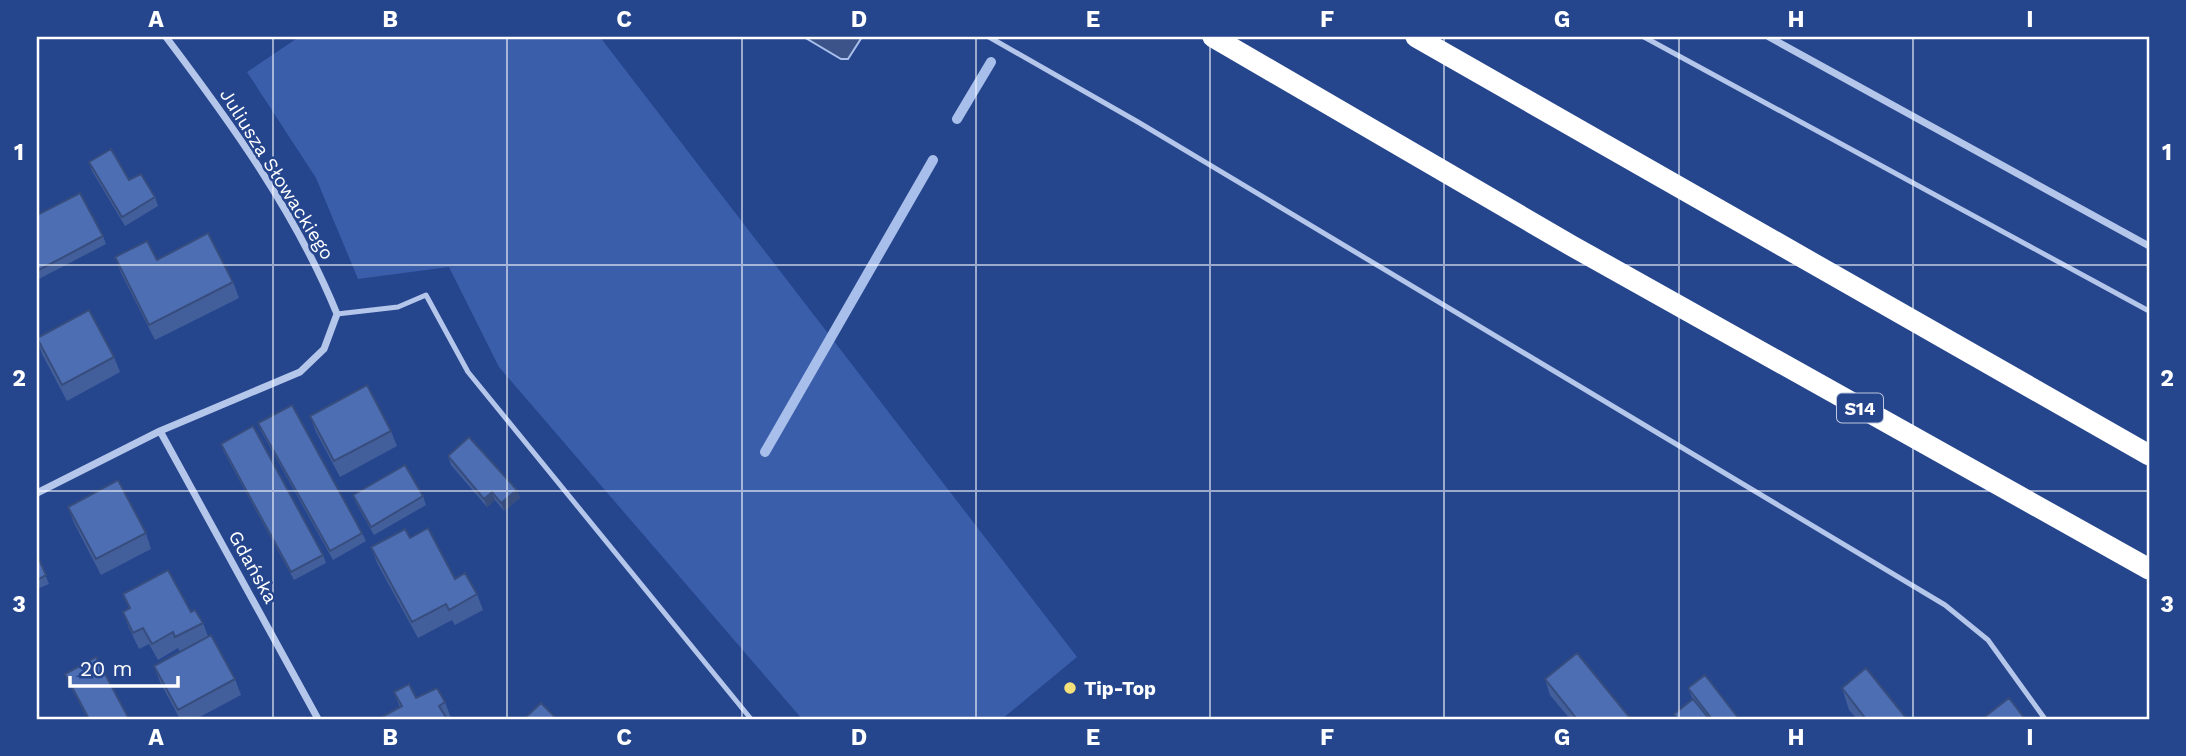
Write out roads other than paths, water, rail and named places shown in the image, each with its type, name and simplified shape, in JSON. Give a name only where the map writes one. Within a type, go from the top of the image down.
[{"type":"highway","name":"S14","points":[[1213,37],[1572,246],[2149,569]]},
{"type":"highway","points":[[1416,37],[2149,455]]},
{"type":"street","name":"Juliusza Słowackiego","points":[[166,37],[254,159],[318,268],[337,314]]},
{"type":"street","points":[[1769,37],[2149,246]]},
{"type":"street","points":[[37,493],[160,431],[300,372],[324,349],[337,314]]},
{"type":"street","name":"Gdańska","points":[[160,431],[318,719]]},
{"type":"lane","points":[[989,37],[1138,122],[1945,605],[1988,640],[2045,719]]},
{"type":"lane","points":[[1644,37],[2149,311]]},
{"type":"lane","points":[[337,314],[398,307],[426,295],[468,372],[751,719]]},
{"type":"waterway","points":[[957,119],[991,62]]},
{"type":"waterway","points":[[765,452],[933,160]]},
{"type":"place","name":"Tip-Top","points":[[1070,688]]}]
